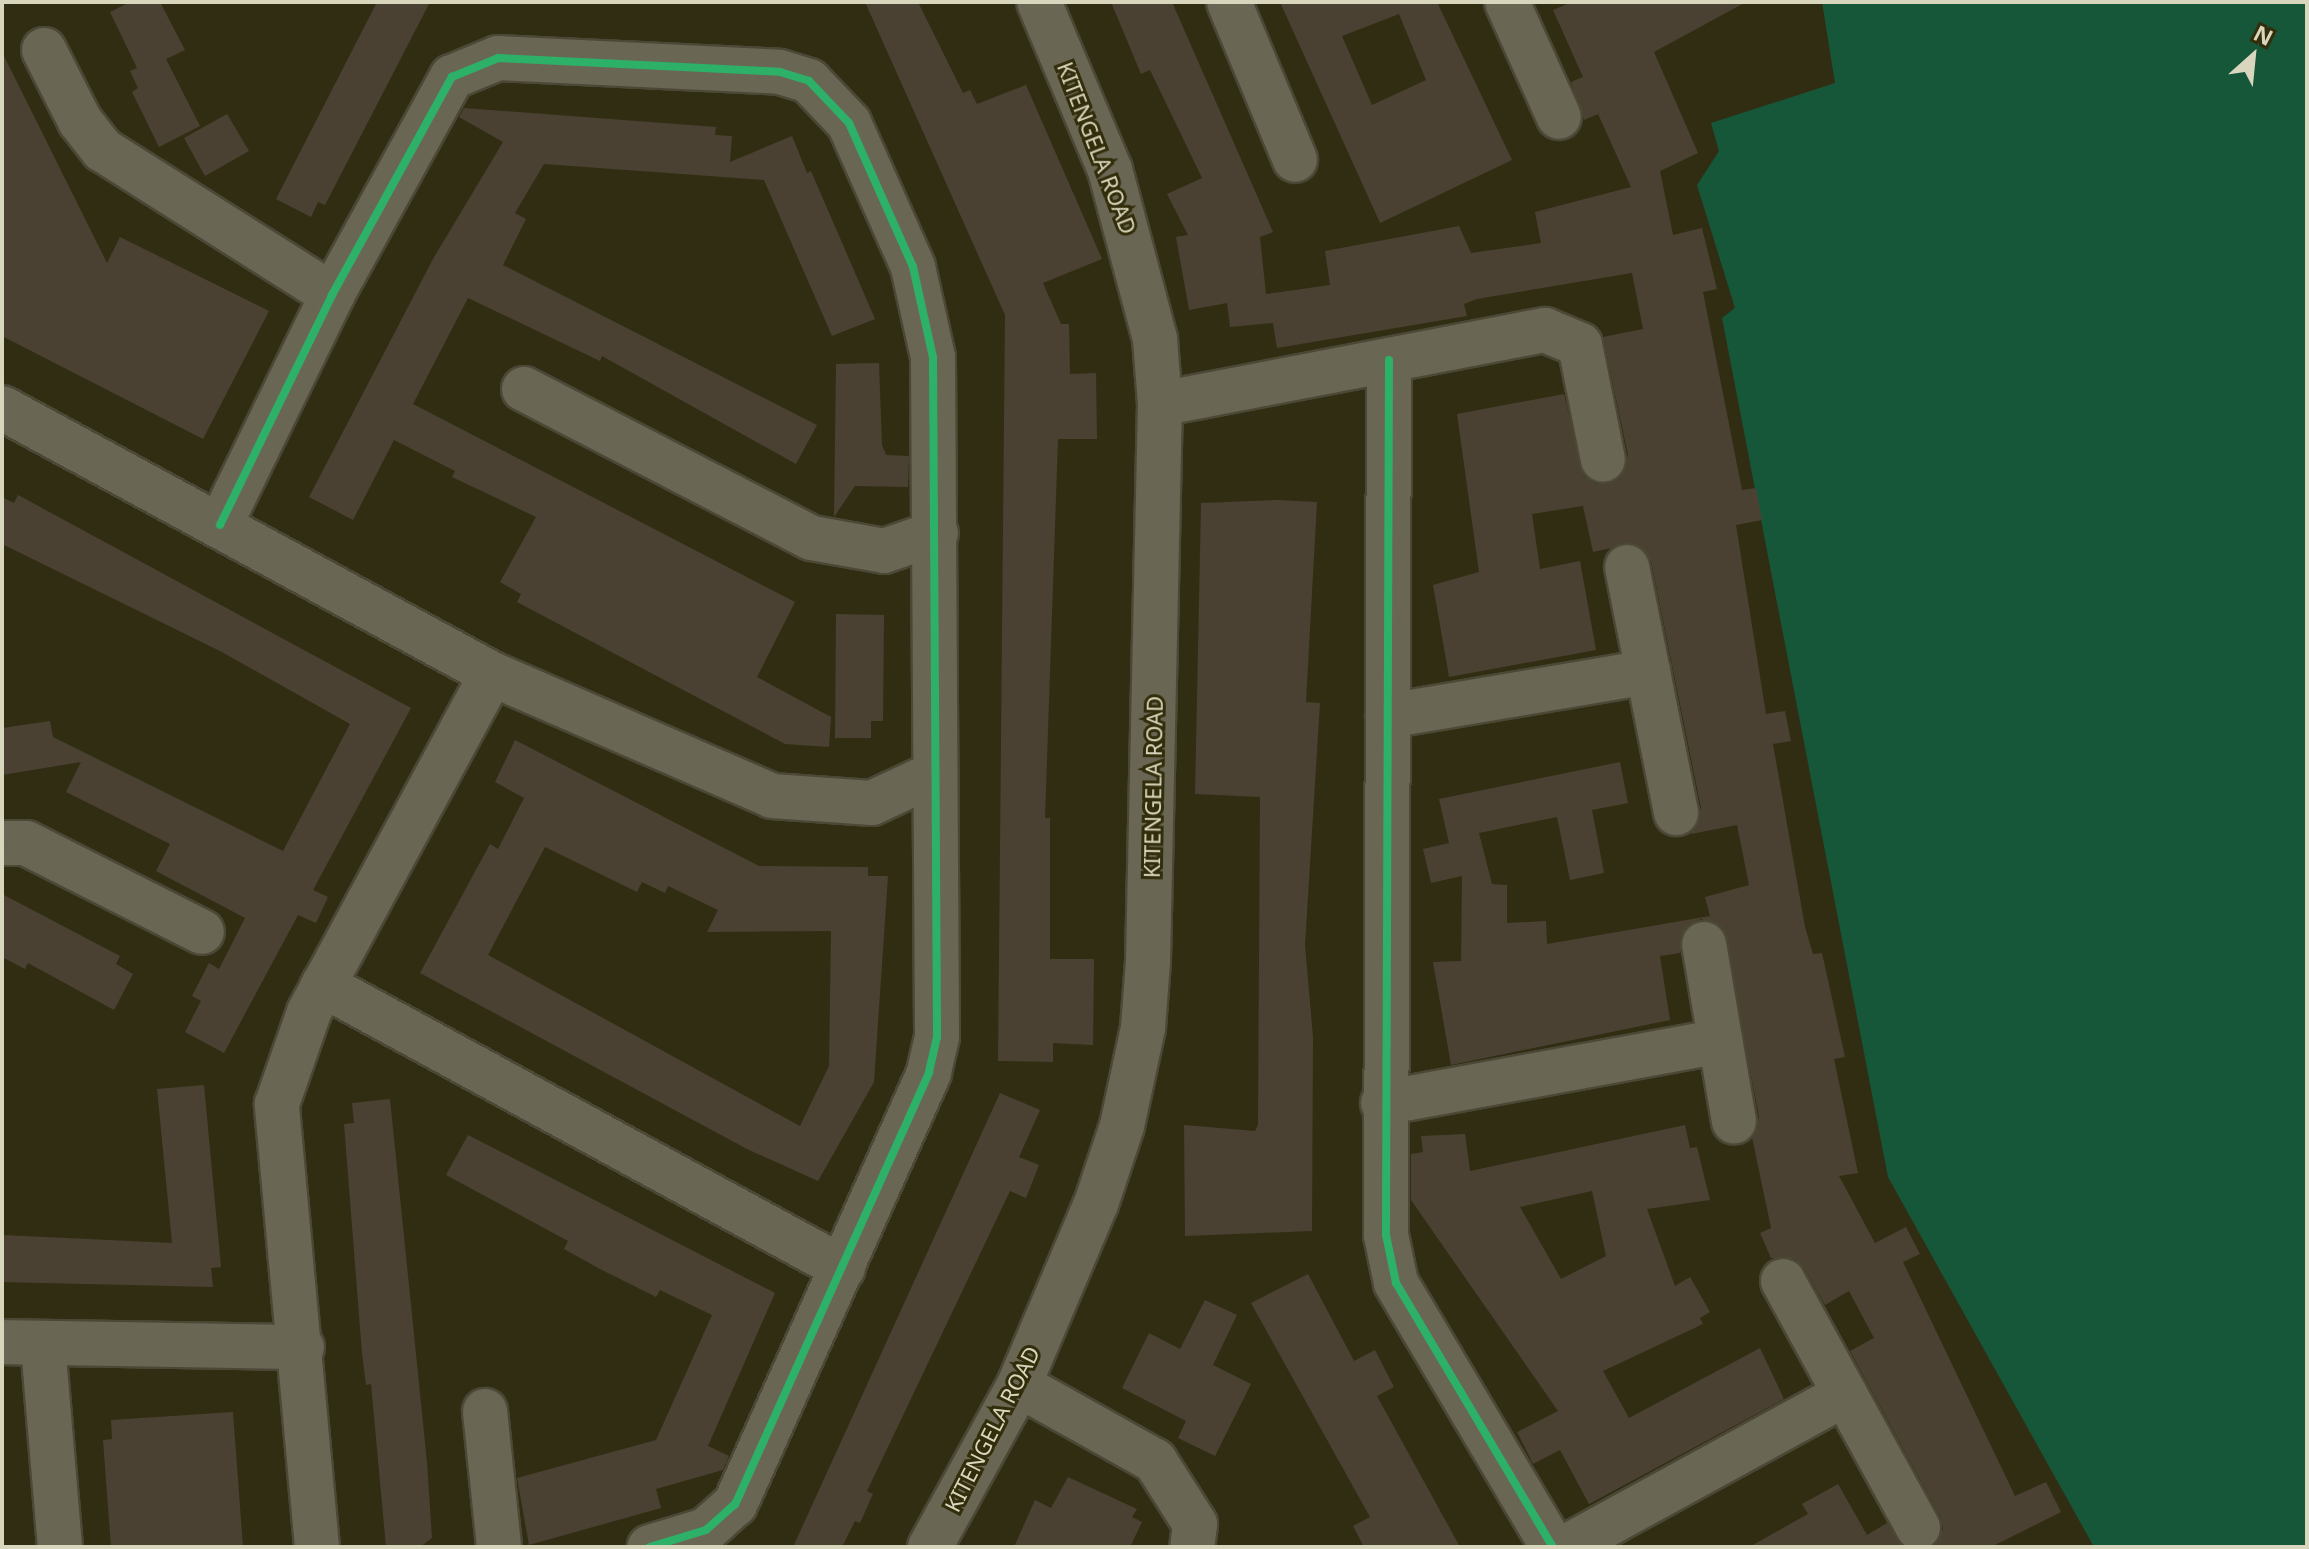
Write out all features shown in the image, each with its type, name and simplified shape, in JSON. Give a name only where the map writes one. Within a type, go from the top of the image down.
[{"type":"street","name":"KITENGELA ROAD","points":[[930,1547],[1019,1385],[1096,1204],[1122,1126],[1143,1028],[1160,404],[1155,339],[1132,236],[1039,2]]},
{"type":"street","points":[[1229,2],[1295,160]]},
{"type":"street","points":[[1507,2],[1559,117]]},
{"type":"street","points":[[44,50],[80,121],[103,150],[332,295]]},
{"type":"street","points":[[220,525],[332,295],[438,96],[452,77],[498,58],[645,61],[780,72],[809,81],[849,123],[913,267],[928,317],[936,533],[934,774],[937,1037],[929,1073],[735,1504],[706,1530],[650,1547]]},
{"type":"street","points":[[1160,404],[1529,330],[1561,333],[1583,353],[1603,460]]},
{"type":"street","points":[[1389,360],[1383,1103],[1386,1235],[1396,1283],[1553,1547]]},
{"type":"street","points":[[524,389],[812,538],[884,551],[936,533]]},
{"type":"street","points":[[2,408],[492,674],[772,796],[872,803],[934,774]]},
{"type":"street","points":[[1627,567],[1676,813]]},
{"type":"street","points":[[1388,716],[1648,672]]},
{"type":"street","points":[[317,1547],[302,1347],[277,1104],[288,1059],[323,985],[492,674]]},
{"type":"street","points":[[2,843],[26,843],[202,932]]},
{"type":"street","points":[[1704,944],[1734,1121]]},
{"type":"street","points":[[323,985],[843,1268]]},
{"type":"street","points":[[1383,1103],[1720,1041]]},
{"type":"street","points":[[1783,1281],[1918,1528]]},
{"type":"street","points":[[60,1547],[23,1343],[302,1347]]},
{"type":"street","points":[[1019,1385],[1155,1461],[1195,1524],[1192,1547]]},
{"type":"street","points":[[1566,1547],[1845,1394]]},
{"type":"street","points":[[485,1411],[499,1547]]},
{"type":"green space","points":[[1822,2],[2307,2],[2307,1547],[2094,1547],[1888,1177],[1722,318],[1735,308],[1697,185],[1719,151],[1711,123],[1835,83]]},
{"type":"building","points":[[130,2],[160,2],[185,50],[166,59],[200,126],[159,147],[132,92],[138,88],[130,71],[137,68],[110,12]]},
{"type":"building","points":[[377,2],[430,2],[325,205],[318,202],[311,217],[276,199]]},
{"type":"building","points":[[865,2],[918,2],[963,93],[970,90],[977,104],[1026,85],[1102,259],[1043,283],[1061,324],[1069,324],[1070,374],[1096,373],[1097,439],[1058,439],[1045,818],[1050,818],[1050,959],[1094,959],[1093,1045],[1053,1043],[1053,1062],[998,1061],[1005,315]]},
{"type":"building","points":[[1111,2],[1172,2],[1273,232],[1260,237],[1266,294],[1330,285],[1325,251],[1459,226],[1471,253],[1541,243],[1535,212],[1631,187],[1598,114],[1584,120],[1571,82],[1583,77],[1553,10],[1572,2],[1746,2],[1654,52],[1698,153],[1660,171],[1673,235],[1702,228],[1717,289],[1703,292],[1742,490],[1756,488],[1762,520],[1736,525],[1766,714],[1785,711],[1791,741],[1773,744],[1805,927],[1813,954],[1822,953],[1845,1057],[1834,1059],[1858,1173],[1839,1176],[1875,1243],[1906,1227],[1920,1254],[1903,1262],[2015,1496],[2046,1482],[2061,1512],[1991,1547],[1933,1547],[1943,1529],[1940,1516],[1850,1351],[1874,1338],[1849,1291],[1825,1305],[1804,1268],[1795,1259],[1771,1258],[1760,1233],[1771,1228],[1752,1137],[1759,1117],[1723,928],[1701,919],[1689,924],[1680,953],[1660,956],[1670,1020],[1451,1065],[1433,962],[1461,961],[1462,876],[1431,883],[1423,849],[1449,843],[1439,799],[1620,762],[1628,803],[1592,810],[1604,873],[1570,880],[1557,817],[1479,833],[1492,884],[1507,885],[1507,923],[1546,921],[1547,944],[1710,916],[1705,897],[1749,885],[1737,825],[1691,834],[1701,808],[1651,561],[1634,543],[1593,552],[1583,506],[1532,514],[1540,569],[1580,561],[1596,650],[1449,677],[1433,585],[1479,572],[1457,414],[1564,394],[1584,476],[1596,484],[1619,479],[1628,455],[1603,337],[1643,329],[1632,273],[1477,299],[1464,304],[1467,316],[1277,348],[1273,323],[1230,327],[1227,303],[1189,310],[1176,237],[1188,235],[1167,194],[1202,178],[1150,70],[1141,74]]},
{"type":"building","points":[[1280,2],[1437,2],[1512,160],[1380,223]],"holes":[[[1399,14],[1426,80],[1372,105],[1342,36]]]},
{"type":"building","points":[[2,52],[107,263],[120,237],[269,311],[203,439],[2,336]]},
{"type":"building","points":[[464,108],[716,127],[715,135],[732,136],[730,162],[792,136],[807,173],[811,171],[875,319],[832,336],[764,180],[544,164],[515,213],[526,219],[503,265],[817,425],[796,464],[602,356],[600,361],[468,298],[413,404],[795,602],[757,677],[831,717],[829,747],[785,744],[517,602],[521,594],[500,582],[536,517],[452,477],[455,471],[394,440],[353,520],[309,497],[433,259],[503,142],[459,117]]},
{"type":"building","points":[[227,114],[249,151],[205,176],[184,138]]},
{"type":"building","points":[[879,363],[882,445],[886,455],[909,456],[908,487],[855,486],[834,517],[836,364]]},
{"type":"building","points":[[18,495],[411,708],[313,890],[328,897],[316,923],[298,915],[224,1053],[185,1032],[201,1001],[192,996],[209,963],[219,969],[245,918],[156,871],[170,844],[66,792],[81,762],[2,775],[2,728],[50,721],[53,737],[283,851],[350,724],[222,652],[2,544],[2,497],[14,503]]},
{"type":"building","points":[[1317,502],[1306,702],[1320,703],[1305,945],[1313,1037],[1312,1231],[1185,1236],[1184,1125],[1255,1131],[1258,1125],[1260,797],[1195,794],[1201,503]]},
{"type":"building","points":[[836,614],[884,615],[883,721],[871,721],[871,738],[835,738]]},
{"type":"building","points":[[515,740],[759,866],[868,867],[868,876],[888,876],[874,1082],[818,1181],[747,1149],[420,973],[490,844],[498,849],[524,798],[495,782]],"holes":[[[545,847],[637,892],[642,882],[665,893],[668,886],[718,910],[707,932],[831,931],[829,1066],[800,1126],[488,955]]]},
{"type":"building","points":[[2,894],[120,956],[116,964],[133,974],[114,1010],[28,963],[25,969],[2,957]]},
{"type":"building","points":[[204,1085],[221,1267],[211,1268],[213,1287],[2,1282],[2,1235],[172,1243],[157,1089]]},
{"type":"building","points":[[1000,1093],[1040,1110],[1019,1157],[1039,1165],[1026,1198],[1010,1191],[867,1491],[873,1494],[860,1523],[855,1521],[842,1547],[793,1547]]},
{"type":"building","points":[[390,1099],[427,1462],[432,1538],[420,1547],[386,1547],[371,1384],[366,1385],[362,1353],[344,1124],[354,1123],[352,1103]]},
{"type":"building","points":[[1685,1125],[1690,1148],[1697,1147],[1710,1200],[1647,1209],[1675,1286],[1690,1277],[1710,1312],[1700,1318],[1703,1324],[1603,1371],[1629,1418],[1760,1348],[1784,1399],[1589,1504],[1560,1450],[1533,1464],[1517,1432],[1558,1411],[1411,1200],[1411,1154],[1423,1152],[1421,1136],[1465,1134],[1470,1171]],"holes":[[[1592,1191],[1606,1256],[1561,1279],[1520,1207]]]},
{"type":"building","points":[[468,1135],[775,1293],[708,1446],[729,1456],[723,1470],[656,1489],[661,1508],[529,1545],[517,1478],[656,1440],[712,1315],[660,1290],[656,1297],[600,1269],[564,1249],[568,1241],[446,1175]]},
{"type":"building","points":[[1308,1274],[1354,1361],[1375,1350],[1394,1387],[1377,1396],[1460,1547],[1364,1547],[1353,1526],[1370,1517],[1251,1303]]},
{"type":"building","points":[[1205,1300],[1237,1315],[1213,1365],[1251,1384],[1215,1456],[1178,1438],[1186,1421],[1122,1388],[1149,1333],[1180,1349]]},
{"type":"building","points":[[233,1412],[243,1547],[111,1547],[103,1440],[112,1439],[111,1420]]},
{"type":"building","points":[[1068,1477],[1137,1509],[1132,1517],[1142,1522],[1130,1547],[1014,1547],[1035,1500],[1051,1508]]},
{"type":"building","points":[[1838,1484],[1867,1535],[1887,1523],[1903,1547],[1749,1547],[1808,1514],[1802,1504]]},
{"type":"cycle path","points":[[220,525],[332,295],[452,77],[498,58],[780,72],[809,81],[849,123],[913,267],[933,357],[937,1037],[929,1073],[735,1504],[706,1530],[650,1547]]},
{"type":"cycle path","points":[[1389,360],[1386,1235],[1396,1283],[1553,1547]]}]
